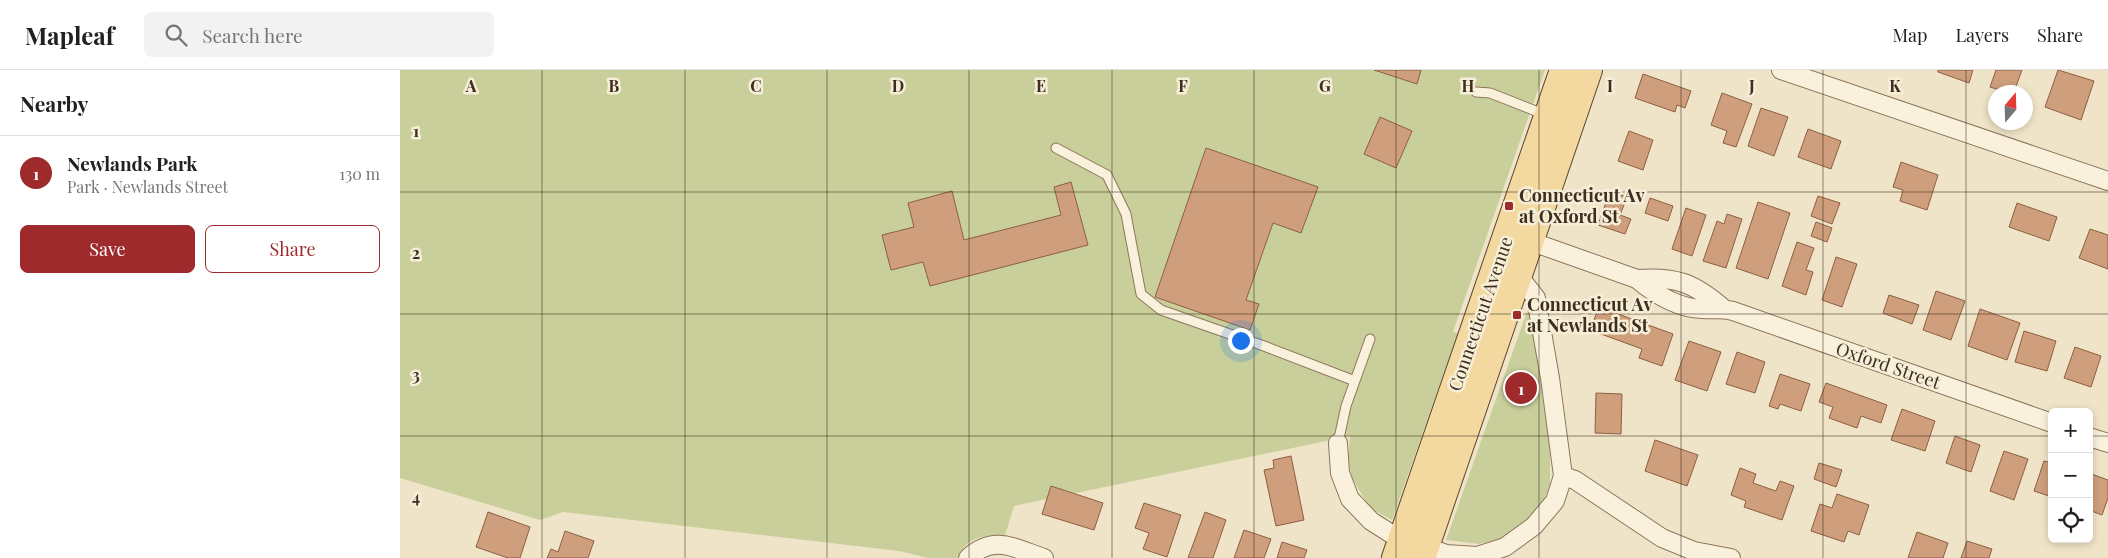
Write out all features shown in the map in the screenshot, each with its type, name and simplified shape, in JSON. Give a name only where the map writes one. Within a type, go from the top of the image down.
[{"type":"main road","name":"Connecticut Avenue","points":[[1412,549],[1518,275],[1519,237],[1549,116],[1564,70]]},
{"type":"main road","name":"Connecticut Avenue","points":[[1412,549],[1519,237],[1588,70]]},
{"type":"street","points":[[1781,70],[2108,181]]},
{"type":"street","name":"Oxford Street","points":[[1519,237],[1637,279],[1662,277],[1676,279],[1693,286],[1724,308],[2048,422]]},
{"type":"street","points":[[1338,443],[1340,473],[1350,499],[1371,521],[1412,549],[1462,556],[1485,554],[1505,547],[1534,526],[1547,513],[1560,490],[1564,476],[1536,298],[1518,275]]},
{"type":"street","points":[[2093,437],[2108,443]]},
{"type":"street","points":[[1564,476],[1575,480],[1662,538],[1694,551],[1731,558]]},
{"type":"street","points":[[968,558],[984,545],[995,544],[1014,553],[1044,558]]},
{"type":"lane","points":[[1476,92],[1490,93],[1549,116]]},
{"type":"lane","points":[[1056,148],[1107,176],[1126,214],[1141,294],[1161,310],[1264,346],[1355,381]]},
{"type":"lane","points":[[1338,443],[1346,406],[1370,339]]},
{"type":"green space","points":[[400,70],[1545,70],[1453,332],[1458,333],[1392,520],[1370,508],[1352,478],[1348,459],[1350,436],[1014,506],[1005,536],[977,538],[962,550],[957,558],[928,558],[899,551],[563,512],[540,520],[400,478]]},
{"type":"green space","points":[[1529,306],[1550,447],[1550,486],[1539,509],[1504,538],[1479,544],[1446,540]]},
{"type":"building","points":[[1374,70],[1421,70],[1417,84]]},
{"type":"building","points":[[1938,70],[1973,70],[1969,83],[1938,72]]},
{"type":"building","points":[[1996,70],[2022,70],[2017,85],[1991,85]]},
{"type":"building","points":[[2058,70],[2094,81],[2081,120],[2045,107]]},
{"type":"building","points":[[1643,74],[1691,91],[1685,108],[1677,105],[1675,112],[1635,98]]},
{"type":"building","points":[[1722,93],[1752,104],[1736,147],[1723,143],[1727,131],[1711,125]]},
{"type":"building","points":[[1761,108],[1788,117],[1774,156],[1748,146]]},
{"type":"building","points":[[1380,117],[1412,131],[1396,168],[1364,154]]},
{"type":"building","points":[[1808,129],[1841,141],[1831,169],[1798,157]]},
{"type":"building","points":[[1629,131],[1653,140],[1643,170],[1618,161]]},
{"type":"building","points":[[1206,148],[1318,187],[1301,233],[1273,223],[1246,300],[1259,304],[1250,330],[1155,297]]},
{"type":"building","points":[[1901,162],[1938,175],[1927,210],[1900,201],[1903,190],[1893,187]]},
{"type":"building","points":[[1071,182],[1088,245],[930,286],[923,262],[891,270],[882,235],[914,227],[908,203],[952,191],[964,240],[1061,215],[1054,187]]},
{"type":"building","points":[[1610,191],[1627,197],[1620,215],[1631,219],[1625,234],[1598,225]]},
{"type":"building","points":[[1818,196],[1840,203],[1832,224],[1811,216]]},
{"type":"building","points":[[1650,198],[1673,206],[1668,221],[1645,213]]},
{"type":"building","points":[[1758,202],[1790,213],[1768,279],[1736,268]]},
{"type":"building","points":[[2017,203],[2057,217],[2049,241],[2009,227]]},
{"type":"building","points":[[1686,208],[1706,215],[1692,256],[1672,249]]},
{"type":"building","points":[[1727,214],[1742,219],[1726,268],[1703,261],[1717,221],[1724,224]]},
{"type":"building","points":[[1816,222],[1832,228],[1827,242],[1811,236]]},
{"type":"building","points":[[2090,229],[2108,235],[2108,269],[2079,258]]},
{"type":"building","points":[[1797,242],[1814,248],[1806,270],[1813,272],[1806,295],[1782,286]]},
{"type":"building","points":[[1836,257],[1857,264],[1842,307],[1822,300]]},
{"type":"building","points":[[1936,291],[1965,301],[1951,340],[1923,330]]},
{"type":"building","points":[[1889,295],[1919,305],[1912,324],[1883,313]]},
{"type":"building","points":[[1599,307],[1673,334],[1662,366],[1639,358],[1642,349],[1590,330]]},
{"type":"building","points":[[1980,309],[2020,323],[2007,360],[1968,346]]},
{"type":"building","points":[[2024,331],[2056,341],[2047,371],[2015,362]]},
{"type":"building","points":[[1689,341],[1721,352],[1707,391],[1675,380]]},
{"type":"building","points":[[2075,347],[2101,356],[2091,387],[2064,378]]},
{"type":"building","points":[[1737,352],[1765,362],[1755,393],[1726,384]]},
{"type":"building","points":[[1780,374],[1810,384],[1801,411],[1780,404],[1778,409],[1769,406]]},
{"type":"building","points":[[1826,383],[1887,405],[1881,423],[1861,416],[1857,428],[1829,418],[1833,407],[1819,402]]},
{"type":"building","points":[[1596,393],[1622,394],[1621,434],[1595,433]]},
{"type":"building","points":[[1902,409],[1935,421],[1925,451],[1891,440]]},
{"type":"building","points":[[1955,436],[1980,445],[1971,472],[1946,463]]},
{"type":"building","points":[[1655,440],[1698,455],[1687,486],[1645,471]]},
{"type":"building","points":[[2004,451],[2028,459],[2014,500],[1990,491]]},
{"type":"building","points":[[1291,456],[1304,520],[1276,526],[1264,470],[1274,468],[1273,460]]},
{"type":"building","points":[[2044,461],[2048,462],[2048,496],[2034,491]]},
{"type":"building","points":[[1819,463],[1842,470],[1836,487],[1814,479]]},
{"type":"building","points":[[1740,468],[1756,474],[1753,483],[1776,491],[1780,481],[1794,486],[1782,520],[1744,507],[1746,501],[1731,495]]},
{"type":"building","points":[[2093,474],[2108,480],[2108,498],[2102,515],[2093,512]]},
{"type":"building","points":[[1051,486],[1103,503],[1094,530],[1042,514]]},
{"type":"building","points":[[1837,494],[1869,505],[1859,535],[1848,531],[1844,542],[1811,531],[1820,504],[1832,508]]},
{"type":"building","points":[[1144,503],[1181,515],[1167,557],[1143,549],[1149,533],[1135,528]]},
{"type":"building","points":[[488,512],[530,527],[520,558],[508,558],[476,547]]},
{"type":"building","points":[[1205,512],[1226,520],[1213,558],[1188,558]]},
{"type":"building","points":[[1244,530],[1271,539],[1264,558],[1234,558]]},
{"type":"building","points":[[565,531],[594,541],[588,558],[547,558],[551,549],[558,552]]},
{"type":"building","points":[[1917,532],[1948,543],[1943,558],[1908,558]]},
{"type":"building","points":[[1967,541],[1992,549],[1989,558],[1961,558]]},
{"type":"building","points":[[1282,542],[1307,550],[1304,558],[1277,558]]},
{"type":"place","name":"Connecticut Av at Oxford St","points":[[1509,206]]},
{"type":"place","name":"Connecticut Av at Newlands St","points":[[1517,315]]},
{"type":"place","name":"Newlands Park","points":[[1521,388]]}]
